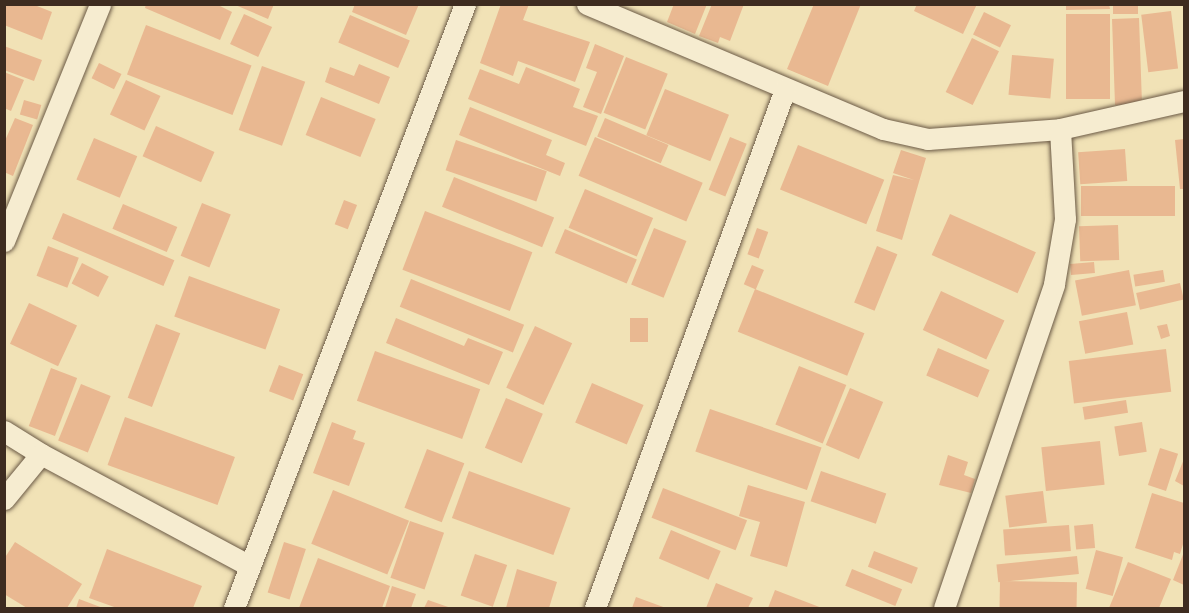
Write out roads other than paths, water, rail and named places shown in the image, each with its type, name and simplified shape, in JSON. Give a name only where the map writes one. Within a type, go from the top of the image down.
[{"type":"street","points":[[4,241],[100,4]]},
{"type":"street","points":[[234,609],[465,4]]},
{"type":"street","points":[[587,4],[883,129],[928,139],[1060,129],[1185,101]]},
{"type":"street","points":[[595,609],[786,89]]},
{"type":"street","points":[[944,609],[1054,284],[1065,219],[1060,129]]},
{"type":"street","points":[[4,431],[41,454],[250,566]]},
{"type":"street","points":[[4,499],[41,454]]}]
